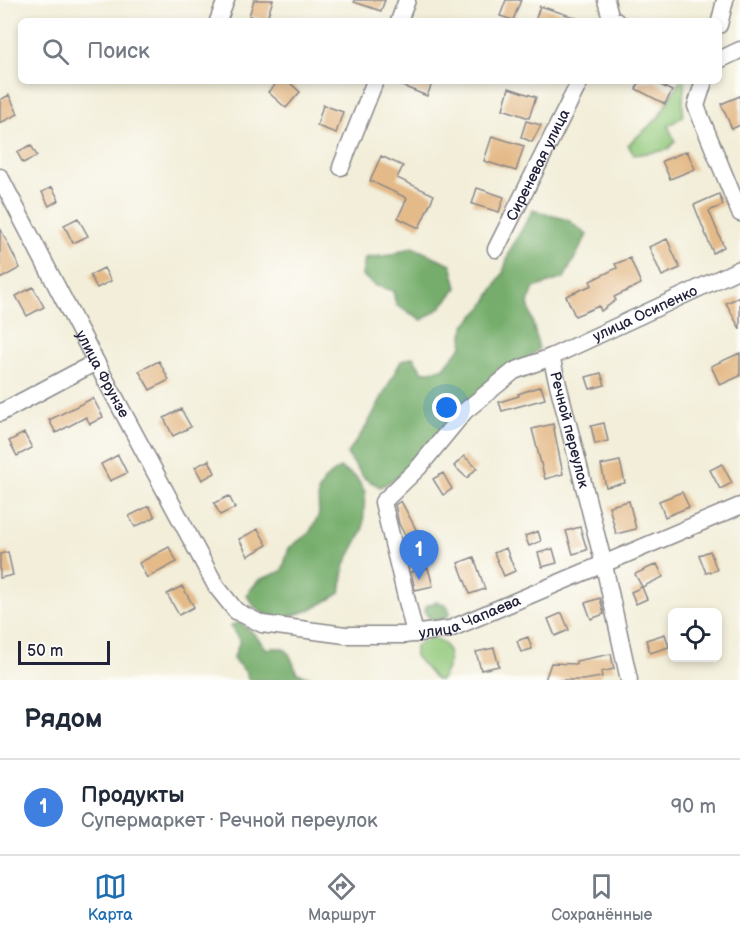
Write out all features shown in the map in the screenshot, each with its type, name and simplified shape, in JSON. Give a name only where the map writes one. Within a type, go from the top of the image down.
[{"type":"street","points":[[219,18],[226,0]]},
{"type":"street","points":[[400,18],[407,0]]},
{"type":"street","points":[[606,0],[611,18]]},
{"type":"street","points":[[613,18],[618,0]]},
{"type":"street","points":[[721,18],[725,0]]},
{"type":"street","points":[[722,59],[740,50]]},
{"type":"street","points":[[340,167],[374,84]]},
{"type":"street","name":"Сиреневая улица","points":[[496,249],[578,84]]},
{"type":"street","points":[[703,84],[696,106],[740,213]]},
{"type":"street","name":"улица Фрунзе","points":[[0,177],[206,569]]},
{"type":"street","name":"улица Осипенко","points":[[551,357],[740,269]]},
{"type":"street","name":"Речной переулок","points":[[415,634],[383,502],[419,467],[465,411],[514,371],[551,357],[604,565],[628,680]]},
{"type":"street","points":[[0,413],[96,362]]},
{"type":"street","name":"улица Чапаева","points":[[206,569],[236,612],[262,624],[345,635],[415,634],[450,629],[740,506]]},
{"type":"green space","points":[[678,84],[685,84],[683,116],[668,126],[675,141],[667,150],[634,155],[628,145],[658,118]]},
{"type":"green space","points":[[533,210],[568,220],[587,235],[564,278],[534,288],[528,303],[539,349],[494,384],[406,473],[380,487],[364,478],[347,454],[366,427],[401,361],[413,357],[423,372],[443,369],[462,346],[464,326],[483,307],[503,273],[510,250]]},
{"type":"green space","points":[[412,247],[451,264],[457,288],[440,308],[422,320],[396,305],[393,291],[374,285],[362,275],[365,258],[391,255]]},
{"type":"green space","points":[[340,468],[356,477],[365,492],[363,530],[345,564],[340,593],[300,613],[278,617],[267,615],[258,610],[246,595],[259,580],[282,571],[289,548],[309,533],[319,515],[318,493],[325,479]]},
{"type":"green space","points":[[436,602],[446,605],[450,612],[447,618],[434,620],[425,612],[426,606]]},
{"type":"green space","points":[[239,622],[252,632],[267,649],[280,648],[288,652],[297,673],[320,680],[248,680],[247,673],[233,659],[240,641],[230,626]]},
{"type":"green space","points":[[430,638],[443,643],[449,654],[447,667],[440,680],[436,680],[415,656],[415,646]]},
{"type":"building","points":[[254,0],[273,0],[267,18],[249,16]]},
{"type":"building","points":[[354,0],[385,0],[381,11],[354,2]]},
{"type":"building","points":[[506,0],[521,0],[514,18],[500,16]]},
{"type":"building","points":[[540,6],[577,18],[536,18]]},
{"type":"building","points":[[276,84],[291,84],[300,92],[286,108],[268,92]]},
{"type":"building","points":[[397,84],[432,84],[427,96]]},
{"type":"building","points":[[638,84],[659,84],[672,91],[665,104],[636,89]]},
{"type":"building","points":[[509,88],[536,97],[529,118],[503,109]]},
{"type":"building","points":[[9,95],[18,114],[0,123],[0,100]]},
{"type":"building","points":[[740,96],[740,125],[732,129],[721,104]]},
{"type":"building","points":[[323,105],[343,112],[336,133],[317,126]]},
{"type":"building","points":[[526,121],[541,125],[532,142],[521,137]]},
{"type":"building","points":[[492,136],[524,146],[516,171],[484,161]]},
{"type":"building","points":[[31,145],[37,156],[23,163],[17,152]]},
{"type":"building","points":[[687,151],[695,169],[670,179],[662,161]]},
{"type":"building","points":[[381,156],[403,166],[397,178],[434,195],[419,228],[398,218],[407,198],[370,181]]},
{"type":"building","points":[[52,187],[59,200],[49,206],[42,192]]},
{"type":"building","points":[[477,188],[504,197],[499,212],[472,204]]},
{"type":"building","points":[[719,194],[723,205],[709,211],[724,247],[713,253],[694,205]]},
{"type":"building","points":[[78,218],[88,236],[73,243],[64,225]]},
{"type":"building","points":[[0,228],[20,268],[0,279]]},
{"type":"building","points":[[667,239],[680,268],[662,276],[649,247]]},
{"type":"building","points":[[630,258],[641,284],[614,297],[616,300],[601,311],[599,306],[575,316],[566,296],[592,285],[590,281],[617,268],[615,264]]},
{"type":"building","points":[[104,268],[111,281],[97,288],[90,275]]},
{"type":"building","points":[[33,287],[44,307],[27,316],[16,296]]},
{"type":"building","points":[[740,297],[740,329],[726,303]]},
{"type":"building","points":[[740,353],[740,376],[720,385],[711,366]]},
{"type":"building","points":[[159,361],[169,380],[150,390],[139,371]]},
{"type":"building","points":[[601,373],[605,385],[590,389],[586,377]]},
{"type":"building","points":[[541,386],[545,399],[502,411],[499,402]]},
{"type":"building","points":[[93,398],[103,417],[90,424],[86,417],[56,433],[49,420]]},
{"type":"building","points":[[181,409],[191,427],[173,436],[164,418]]},
{"type":"building","points":[[604,423],[608,441],[595,444],[591,426]]},
{"type":"building","points":[[553,424],[563,474],[545,479],[532,429]]},
{"type":"building","points":[[24,433],[32,448],[17,456],[9,441]]},
{"type":"building","points":[[118,455],[127,473],[110,481],[101,464]]},
{"type":"building","points":[[464,456],[477,468],[467,478],[454,466]]},
{"type":"building","points":[[209,460],[215,473],[202,480],[195,467]]},
{"type":"building","points":[[620,461],[625,483],[606,487],[601,465]]},
{"type":"building","points":[[722,464],[732,483],[720,489],[710,470]]},
{"type":"building","points":[[443,473],[452,489],[443,495],[433,479]]},
{"type":"building","points":[[682,492],[689,507],[665,517],[659,501]]},
{"type":"building","points":[[229,496],[235,508],[220,515],[214,503]]},
{"type":"building","points":[[401,501],[419,535],[408,541],[399,524],[395,505]]},
{"type":"building","points":[[629,501],[636,529],[616,534],[609,506]]},
{"type":"building","points":[[149,506],[155,517],[135,527],[129,516]]},
{"type":"building","points":[[580,527],[587,550],[573,554],[566,531]]},
{"type":"building","points":[[258,529],[267,545],[248,556],[239,539]]},
{"type":"building","points":[[538,531],[541,541],[529,546],[525,536]]},
{"type":"building","points":[[169,547],[177,562],[147,578],[139,563]]},
{"type":"building","points":[[506,548],[515,571],[504,576],[494,553]]},
{"type":"building","points":[[553,549],[557,563],[542,567],[538,553]]},
{"type":"building","points":[[710,551],[717,570],[706,573],[699,555]]},
{"type":"building","points":[[8,552],[13,575],[0,578],[0,554]]},
{"type":"building","points":[[474,557],[485,589],[470,594],[458,563]]},
{"type":"building","points":[[657,564],[663,577],[642,587],[635,574]]},
{"type":"building","points":[[428,568],[433,586],[415,590],[411,572]]},
{"type":"building","points":[[182,586],[194,607],[179,615],[167,594]]},
{"type":"building","points":[[642,587],[647,599],[636,604],[631,592]]},
{"type":"building","points":[[600,598],[604,614],[591,619],[585,603]]},
{"type":"building","points":[[562,613],[569,630],[555,636],[548,619]]},
{"type":"building","points":[[665,634],[668,647],[650,653],[646,640]]},
{"type":"building","points":[[528,637],[532,649],[521,652],[517,641]]},
{"type":"building","points":[[494,648],[499,666],[481,670],[476,652]]},
{"type":"building","points":[[611,654],[614,669],[601,672],[602,677],[583,680],[545,680],[551,663],[576,664],[576,661]]},
{"type":"place","name":"Продукты","points":[[419,580]]}]
